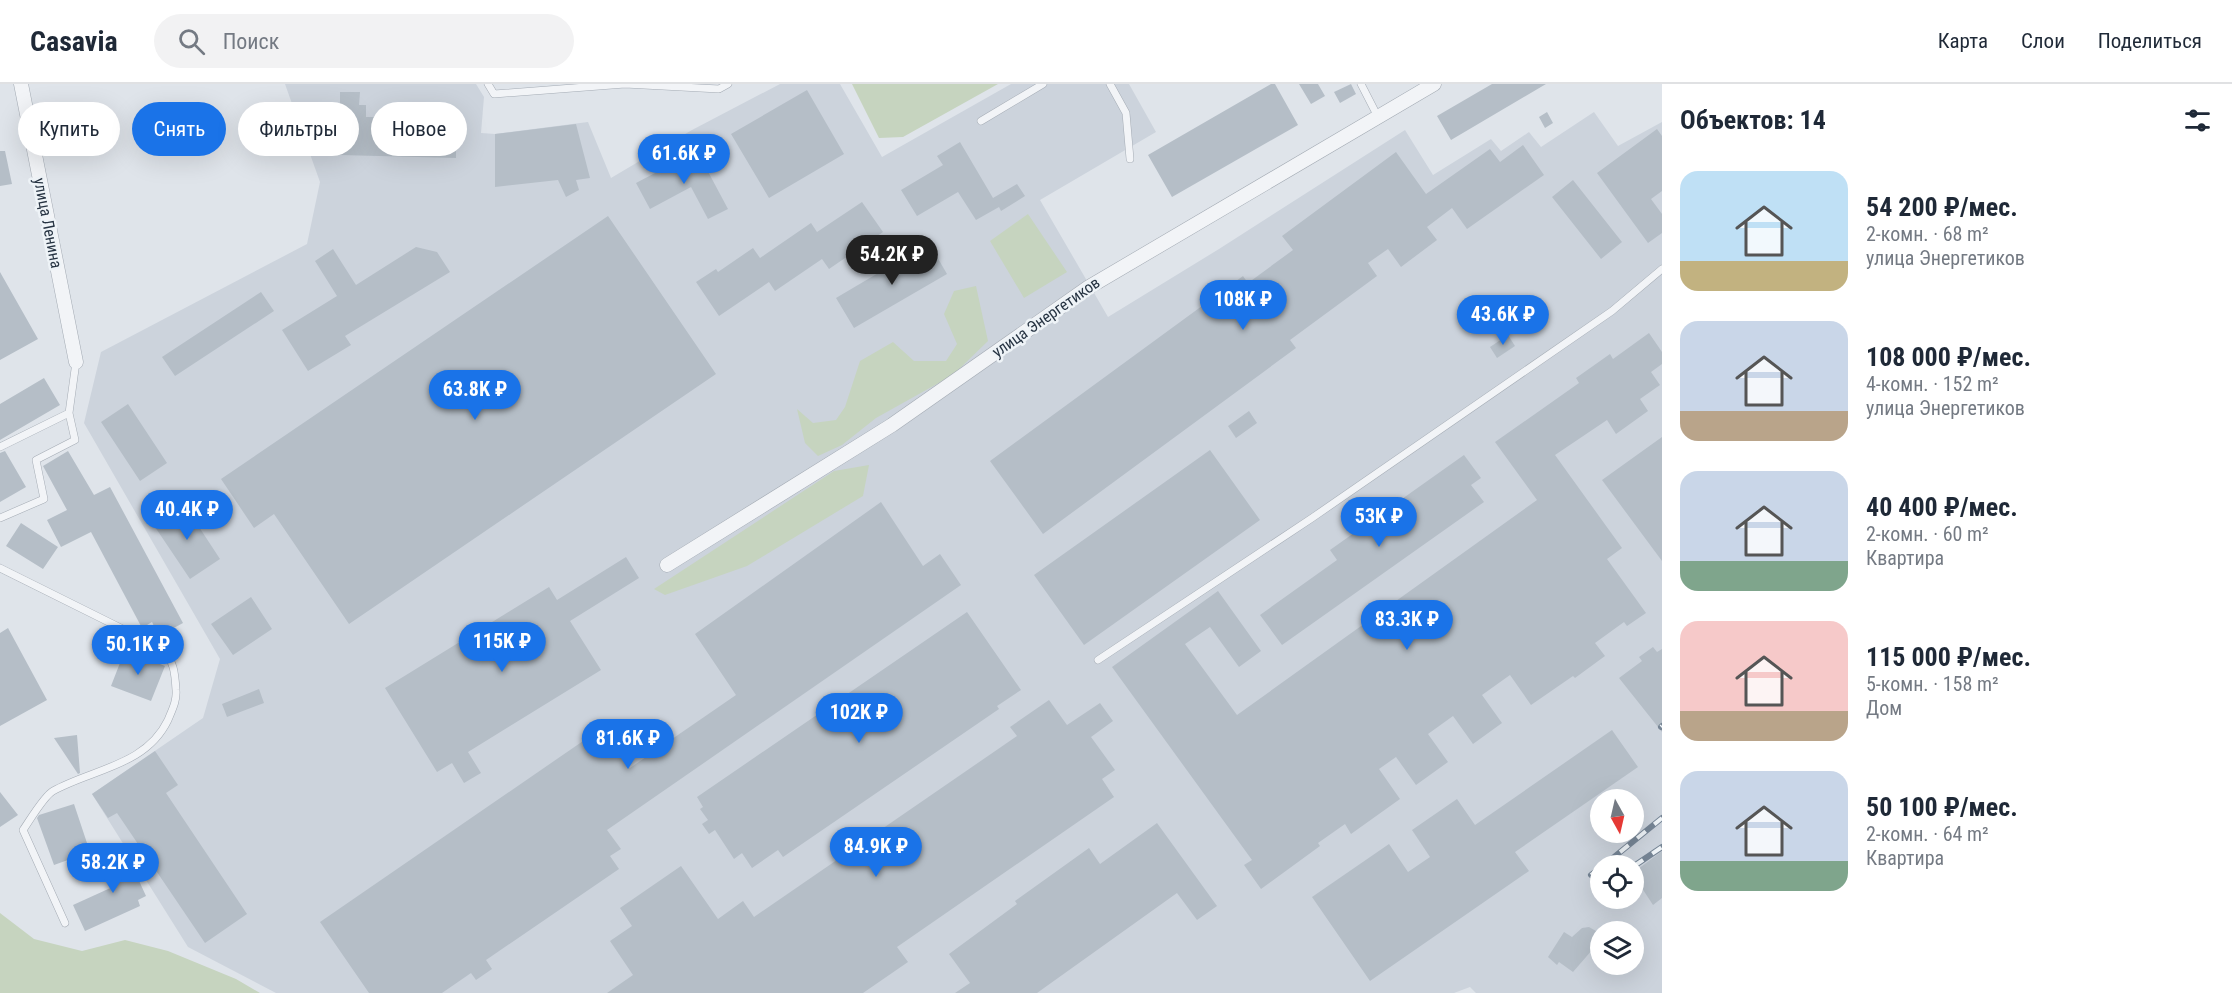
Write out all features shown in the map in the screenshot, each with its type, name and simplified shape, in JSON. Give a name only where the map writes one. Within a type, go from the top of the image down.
[{"type":"street","name":"улица Ленина","points":[[21,84],[76,362]]},
{"type":"street","name":"улица Энергетиков","points":[[667,565],[892,425],[1089,286],[1434,84]]},
{"type":"lane","points":[[488,84],[494,94],[625,84],[719,89],[728,84]]},
{"type":"lane","points":[[981,121],[1043,84]]},
{"type":"lane","points":[[1110,84],[1126,113],[1130,159]]},
{"type":"lane","points":[[1361,84],[1378,117]]},
{"type":"lane","points":[[1098,660],[1322,512],[1612,311],[1662,269]]},
{"type":"lane","points":[[0,518],[44,499],[36,460],[75,440],[69,413],[76,362]]},
{"type":"lane","points":[[0,447],[69,413]]},
{"type":"lane","points":[[0,568],[161,648],[170,656],[175,672],[176,696],[172,711],[164,728],[148,746],[115,767],[51,792],[23,830],[65,923]]},
{"type":"shaded area","points":[[285,84],[476,84],[484,97],[481,133],[495,134],[588,122],[611,178],[692,130],[780,84],[840,84],[882,157],[1011,84],[1129,84],[1156,132],[1040,200],[1108,317],[1405,130],[1433,175],[1491,139],[1501,151],[1529,132],[1541,147],[1594,112],[1618,146],[1662,122],[1662,993],[1476,993],[1470,987],[1454,993],[276,993],[188,947],[92,794],[203,718],[220,659],[84,423],[101,352],[307,244],[320,182],[311,156],[359,156],[359,102],[291,102]]},
{"type":"green space","points":[[852,84],[998,84],[903,137],[879,138]]},
{"type":"green space","points":[[1028,214],[1067,272],[1024,298],[990,241]]},
{"type":"green space","points":[[976,286],[988,341],[953,375],[876,418],[842,445],[818,456],[805,443],[797,409],[813,423],[836,420],[845,407],[860,361],[893,342],[914,361],[946,361],[957,344],[944,314],[954,291]]},
{"type":"green space","points":[[869,465],[863,496],[747,566],[665,595],[654,589],[834,471]]},
{"type":"green space","points":[[0,913],[34,939],[82,951],[125,940],[168,951],[236,979],[260,993],[0,993]]},
{"type":"building","points":[[1271,84],[1275,84],[1298,125],[1172,197],[1148,155]]},
{"type":"building","points":[[1299,84],[1318,84],[1325,96],[1311,104]]},
{"type":"building","points":[[1351,84],[1356,94],[1340,103],[1334,92]]},
{"type":"building","points":[[1492,84],[1546,84],[1451,140],[1437,116]]},
{"type":"building","points":[[807,90],[844,154],[769,198],[731,134]]},
{"type":"building","points":[[340,92],[360,92],[359,105],[359,102],[340,102]]},
{"type":"building","points":[[359,105],[366,105],[366,117],[371,117],[371,156],[359,155]]},
{"type":"building","points":[[1547,112],[1553,123],[1545,128],[1539,117]]},
{"type":"building","points":[[576,124],[590,178],[576,180],[579,190],[566,197],[558,180],[495,187],[495,134]]},
{"type":"building","points":[[1657,129],[1662,136],[1662,191],[1651,199],[1662,214],[1662,233],[1648,243],[1597,173]]},
{"type":"building","points":[[960,142],[993,198],[1017,184],[1025,196],[1001,211],[999,207],[976,220],[958,192],[917,216],[901,190],[943,165],[937,156]]},
{"type":"building","points":[[1523,145],[1544,175],[1467,229],[1452,208],[1427,227],[1437,240],[1401,267],[1388,249],[1368,263],[1377,276],[1290,340],[1296,348],[1043,534],[990,461],[1243,276],[1248,283],[1293,250],[1282,236],[1396,152],[1426,194],[1490,149],[1500,162]]},
{"type":"building","points":[[0,151],[5,151],[12,184],[0,186]]},
{"type":"building","points":[[697,151],[728,209],[708,219],[691,187],[650,209],[636,183]]},
{"type":"building","points":[[379,156],[456,156],[456,158]]},
{"type":"building","points":[[1573,180],[1622,242],[1601,259],[1552,197]]},
{"type":"building","points":[[862,202],[883,232],[829,269],[822,259],[775,291],[769,282],[719,316],[696,282],[716,269],[718,272],[753,248],[760,258],[811,223],[817,232]]},
{"type":"building","points":[[608,216],[716,374],[349,624],[274,514],[254,528],[221,479]]},
{"type":"building","points":[[929,243],[947,274],[854,328],[836,298]]},
{"type":"building","points":[[416,247],[437,252],[450,272],[345,336],[351,345],[308,371],[282,330],[337,296],[315,261],[333,249],[356,285]]},
{"type":"building","points":[[0,272],[38,339],[0,360]]},
{"type":"building","points":[[261,292],[274,311],[175,376],[162,357]]},
{"type":"building","points":[[1649,333],[1662,352],[1662,364],[1651,372],[1660,385],[1640,399],[1648,411],[1616,434],[1607,420],[1555,455],[1622,548],[1607,559],[1646,613],[1627,626],[1624,622],[1595,643],[1605,656],[1531,705],[1510,675],[1482,695],[1502,723],[1473,744],[1453,716],[1428,734],[1448,762],[1416,785],[1396,757],[1379,769],[1400,799],[1351,834],[1345,824],[1318,843],[1320,846],[1261,889],[1244,865],[1252,860],[1112,667],[1218,591],[1261,651],[1239,667],[1210,627],[1185,644],[1237,715],[1537,500],[1495,442],[1579,383],[1576,378],[1610,354],[1613,359]]},
{"type":"building","points":[[1508,335],[1515,346],[1497,358],[1490,347]]},
{"type":"building","points":[[44,378],[60,405],[0,440],[0,404]]},
{"type":"building","points":[[128,404],[167,463],[140,481],[101,422]]},
{"type":"building","points":[[1249,411],[1257,423],[1236,438],[1228,426]]},
{"type":"building","points":[[1662,437],[1662,561],[1602,480]]},
{"type":"building","points":[[1210,450],[1260,520],[1084,645],[1034,575]]},
{"type":"building","points":[[5,451],[26,487],[0,502],[0,453]]},
{"type":"building","points":[[68,451],[94,495],[110,487],[183,623],[159,636],[152,622],[142,628],[91,532],[61,547],[47,520],[67,510],[43,466]]},
{"type":"building","points":[[1464,455],[1481,478],[1471,485],[1484,502],[1282,645],[1260,615],[1337,560],[1330,550]]},
{"type":"building","points":[[881,502],[923,566],[940,554],[961,585],[607,830],[621,849],[610,856],[619,869],[486,960],[492,969],[476,980],[471,973],[442,993],[369,993],[320,922],[602,728],[630,768],[736,695],[695,634]]},
{"type":"building","points":[[184,504],[220,559],[190,579],[153,524]]},
{"type":"building","points":[[21,523],[58,547],[43,569],[6,546]]},
{"type":"building","points":[[626,557],[639,578],[570,621],[601,670],[468,752],[481,773],[464,783],[452,763],[437,772],[385,688],[549,587],[557,600]]},
{"type":"building","points":[[251,597],[272,629],[233,655],[211,624]]},
{"type":"building","points":[[967,612],[1021,690],[997,706],[999,709],[783,857],[778,850],[752,868],[742,853],[734,859],[715,830],[709,834],[702,824],[708,820],[700,809],[703,807],[697,797]]},
{"type":"building","points":[[8,628],[47,700],[0,726],[0,633]]},
{"type":"building","points":[[1653,647],[1657,652],[1662,649],[1662,732],[1619,678],[1642,661],[1639,657]]},
{"type":"building","points":[[125,650],[165,666],[151,701],[111,686]]},
{"type":"building","points":[[259,689],[264,703],[227,717],[222,704]]},
{"type":"building","points":[[1049,700],[1067,725],[1100,703],[1113,721],[1091,737],[1115,770],[1102,779],[1114,797],[897,947],[908,962],[863,993],[607,993],[633,975],[610,941],[632,926],[620,908],[681,866],[718,919],[743,901],[754,917],[1017,736],[1010,727]]},
{"type":"building","points":[[1612,730],[1638,767],[1606,789],[1590,789],[1590,800],[1515,852],[1529,871],[1370,981],[1312,897],[1389,844],[1408,872],[1430,857],[1412,830],[1457,799],[1475,825]]},
{"type":"building","points":[[77,735],[80,773],[78,774],[54,738]]},
{"type":"building","points":[[155,751],[178,785],[166,793],[247,914],[205,943],[117,813],[108,818],[92,794]]},
{"type":"building","points":[[0,792],[18,815],[0,827]]},
{"type":"building","points":[[74,804],[90,852],[54,865],[37,818],[39,815]]},
{"type":"building","points":[[1157,823],[1217,906],[1197,920],[1177,893],[1037,993],[955,993],[970,983],[949,954],[1017,904],[1015,901],[1089,848],[1100,864]]},
{"type":"building","points":[[124,848],[146,896],[138,900],[140,906],[85,931],[73,905],[117,885],[104,857]]},
{"type":"building","points":[[1662,851],[1662,898],[1653,905],[1644,891],[1644,864]]},
{"type":"building","points":[[1582,928],[1590,928],[1590,952],[1573,972],[1559,962],[1557,965],[1548,957],[1564,932],[1572,937]]},
{"type":"railway","points":[[1617,855],[1662,818]]},
{"type":"railway","points":[[1644,859],[1662,847]]}]
